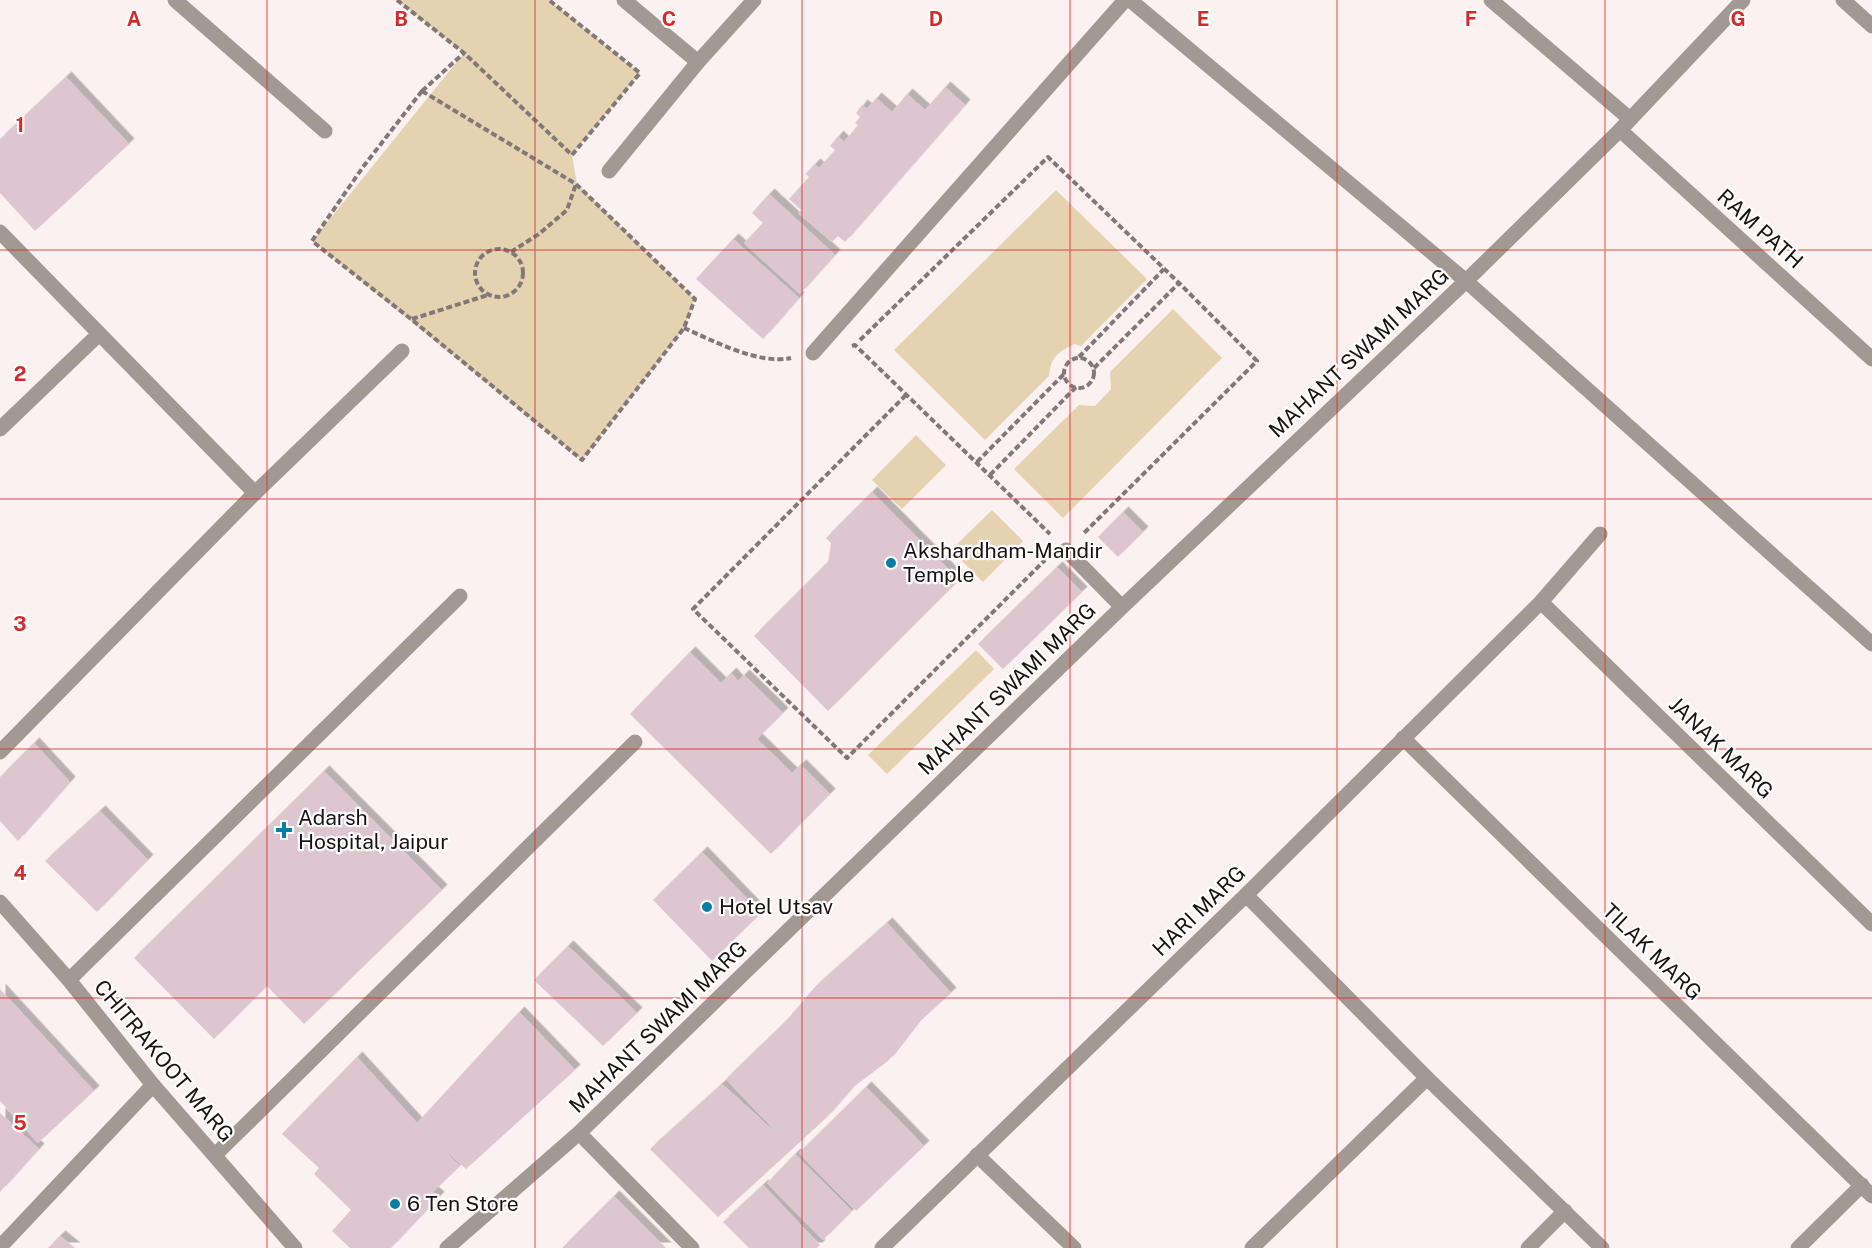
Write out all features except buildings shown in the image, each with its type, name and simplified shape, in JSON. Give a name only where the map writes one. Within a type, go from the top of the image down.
[{"type":"street","points":[[175,0],[325,131]]},
{"type":"street","points":[[624,0],[698,62]]},
{"type":"street","points":[[609,171],[698,62],[754,0]]},
{"type":"street","points":[[813,353],[1125,0]]},
{"type":"street","points":[[1130,0],[1466,280],[1872,644]]},
{"type":"street","name":"RAM PATH","points":[[1491,0],[1872,359]]},
{"type":"street","name":"MAHANT SWAMI MARG","points":[[447,1248],[579,1133],[1122,607],[1466,280],[1625,125],[1743,0]]},
{"type":"street","points":[[1843,0],[1872,26]]},
{"type":"street","points":[[0,232],[255,493]]},
{"type":"street","points":[[0,429],[99,334]]},
{"type":"street","points":[[0,752],[255,493],[402,351]]},
{"type":"street","name":"HARI MARG","points":[[882,1248],[1246,895],[1541,602],[1600,534]]},
{"type":"street","points":[[1063,548],[1122,607]]},
{"type":"street","points":[[69,980],[460,596]]},
{"type":"street","name":"JANAK MARG","points":[[1541,602],[1872,924]]},
{"type":"street","name":"TILAK MARG","points":[[1403,738],[1867,1191]]},
{"type":"street","points":[[215,1155],[635,742]]},
{"type":"street","points":[[1246,895],[1427,1078],[1602,1248]]},
{"type":"street","name":"CHITRAKOOT MARG","points":[[0,902],[69,980],[153,1085],[295,1248]]},
{"type":"street","points":[[1252,1248],[1427,1078]]},
{"type":"street","points":[[0,1247],[153,1085]]},
{"type":"street","points":[[579,1133],[692,1248]]},
{"type":"street","points":[[976,1155],[1074,1248]]},
{"type":"street","points":[[1798,1248],[1867,1191]]},
{"type":"street","points":[[1528,1248],[1565,1211]]},
{"type":"path","points":[[397,0],[464,53],[572,155],[640,73],[549,0]]},
{"type":"path","points":[[422,91],[576,184],[695,299],[684,328],[582,460],[312,241],[363,167],[422,91],[464,53]]},
{"type":"path","points":[[684,328],[732,350],[783,359],[855,345],[1048,157],[1257,362],[847,758],[693,609],[906,395]]},
{"type":"path","points":[[511,252],[539,234],[567,210],[576,184]]},
{"type":"path","points":[[495,249],[511,252],[521,264],[522,280],[512,294],[496,297],[488,295],[482,291],[474,277],[477,262],[482,255],[495,249]]},
{"type":"path","points":[[1164,269],[1079,357],[1066,364],[1064,374],[1068,384],[1082,388],[1091,383],[1094,369],[1179,283]]},
{"type":"path","points":[[411,319],[488,295]]},
{"type":"path","points":[[855,345],[1063,548]]},
{"type":"path","points":[[1079,357],[1089,360],[1094,369]]},
{"type":"path","points":[[977,462],[1064,374]]},
{"type":"path","points":[[990,475],[1076,387]]},
{"type":"shaded area","points":[[397,0],[549,0],[640,73],[572,155],[577,184],[695,299],[684,328],[582,460],[312,241],[464,53]]},
{"type":"shaded area","points":[[1056,190],[1147,279],[1081,346],[1074,344],[1056,356],[1049,376],[985,440],[894,350]]},
{"type":"shaded area","points":[[1173,309],[1222,358],[1063,518],[1014,469],[1079,405],[1095,406],[1111,389],[1110,372]]},
{"type":"shaded area","points":[[916,435],[946,465],[902,509],[872,480]]},
{"type":"shaded area","points":[[992,510],[1023,541],[983,582],[951,550]]},
{"type":"shaded area","points":[[976,650],[994,669],[887,774],[868,755]]},
{"type":"place","name":"Akshardham-Mandir Temple","points":[[891,563]]},
{"type":"place","name":"Adarsh Hospital, Jaipur","points":[[284,830]]},
{"type":"place","name":"Hotel Utsav","points":[[707,907]]},
{"type":"place","name":"6 Ten Store","points":[[395,1204]]}]
